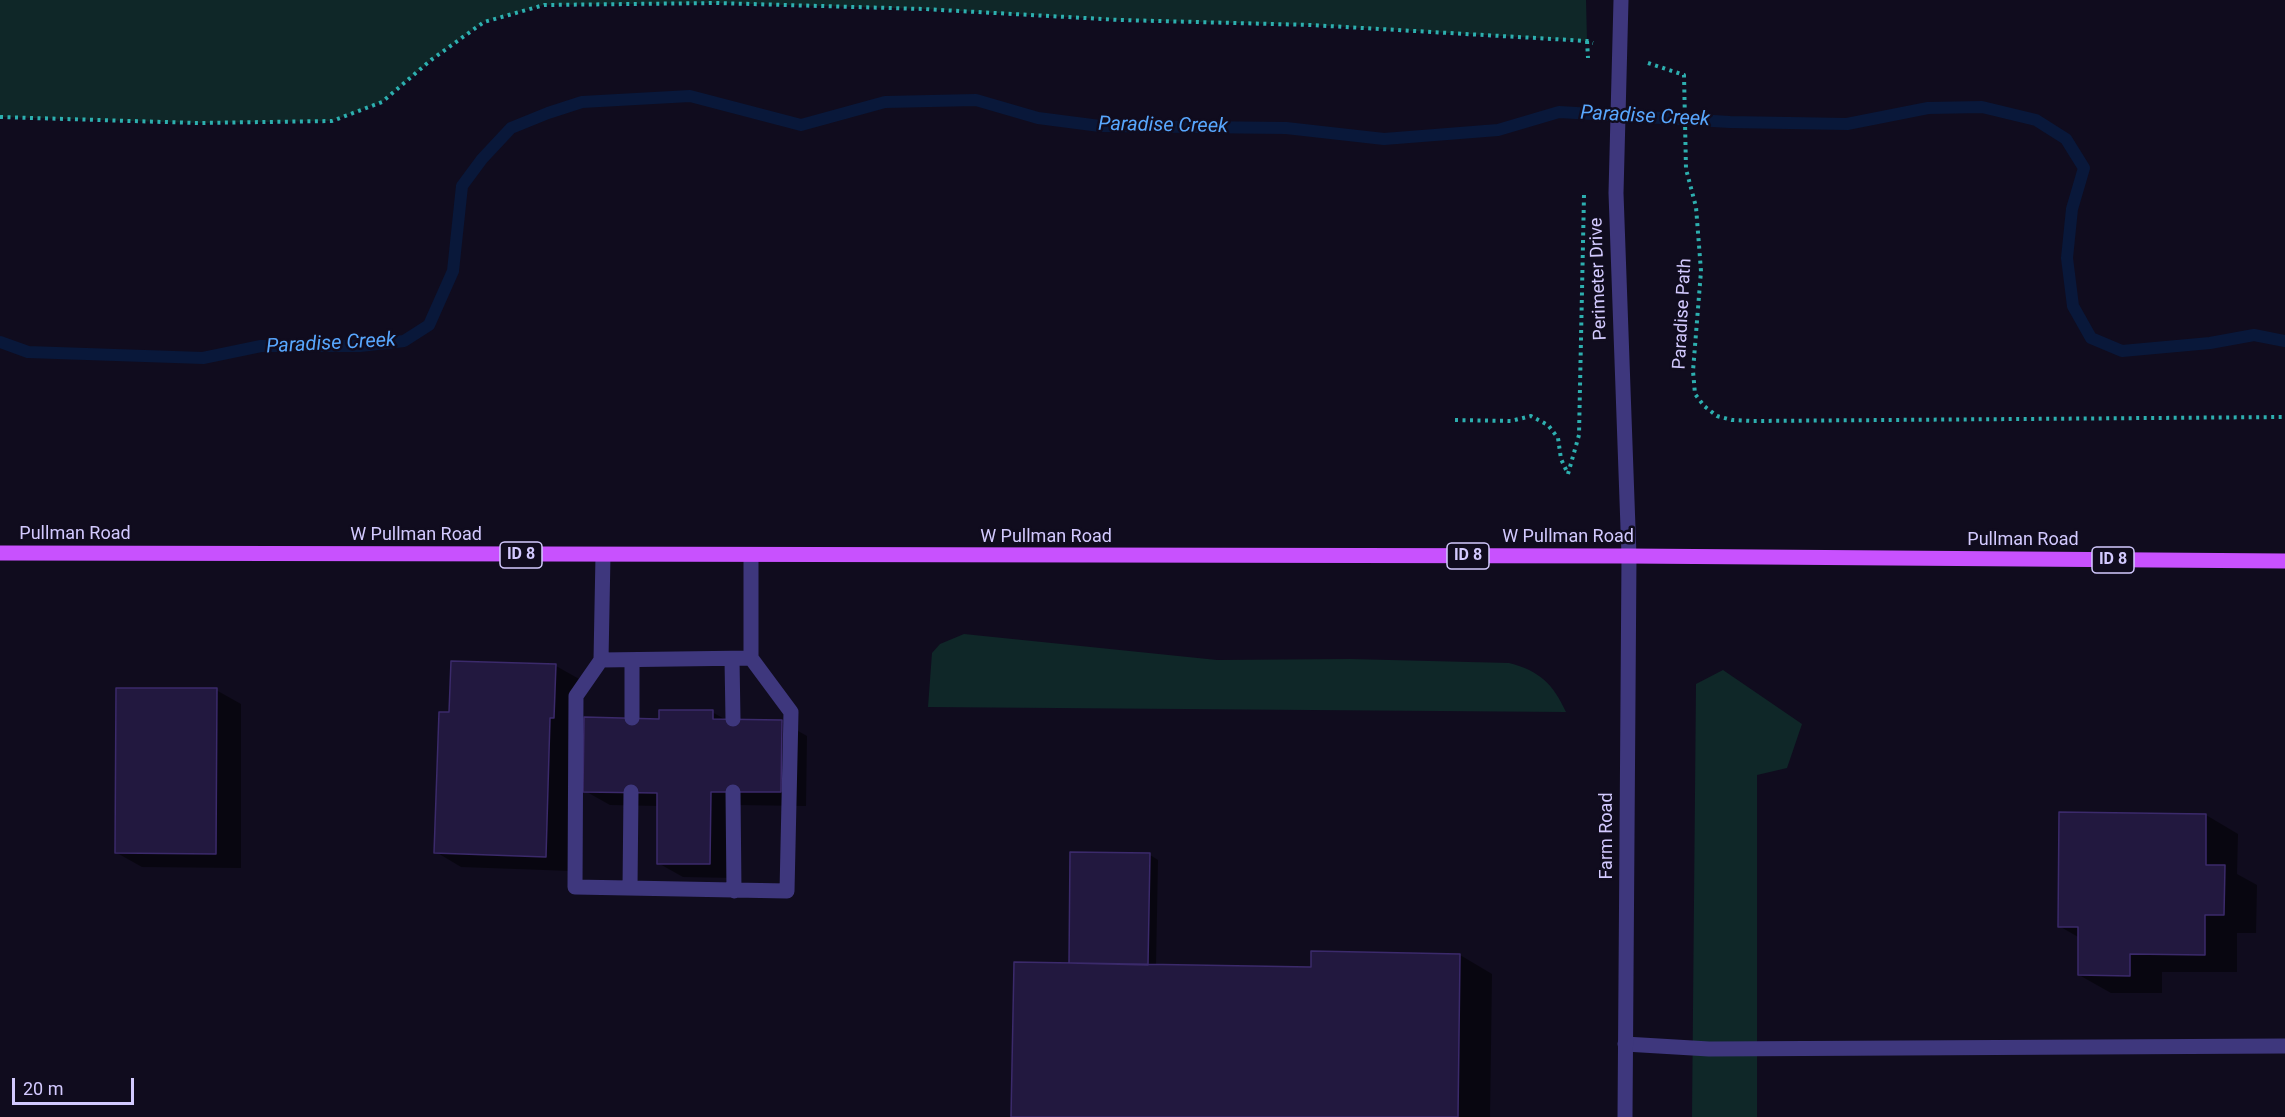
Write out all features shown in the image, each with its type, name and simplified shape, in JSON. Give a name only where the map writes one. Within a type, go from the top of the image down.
[{"type":"main road","name":"Pullman Road","points":[[0,553],[151,553]]},
{"type":"main road","name":"W Pullman Road","points":[[151,553],[1629,556],[1942,559]]},
{"type":"main road","name":"Pullman Road","points":[[1942,559],[2285,561]]},
{"type":"street","name":"Perimeter Drive","points":[[1621,0],[1616,193],[1629,556]]},
{"type":"street","points":[[603,555],[601,660],[576,696],[575,887],[787,891],[791,712],[751,658],[751,556]]},
{"type":"street","name":"Farm Road","points":[[1625,1117],[1629,556]]},
{"type":"street","points":[[601,660],[751,658]]},
{"type":"street","points":[[732,659],[733,719]]},
{"type":"street","points":[[632,660],[632,718]]},
{"type":"street","points":[[630,888],[631,792]]},
{"type":"street","points":[[733,792],[734,891]]},
{"type":"street","points":[[1625,1044],[1709,1048],[2285,1046]]},
{"type":"path","points":[[0,117],[197,123],[332,121],[382,102],[430,60],[484,22],[544,5],[716,3],[924,9],[1120,20],[1311,25],[1587,41]]},
{"type":"path","name":"Paradise Path","points":[[1667,69],[1684,75],[1686,169],[1696,207],[1701,271],[1693,371],[1695,394],[1704,406],[1717,416],[1732,420],[1753,421],[2285,417]]},
{"type":"path","points":[[1455,420],[1510,421],[1532,416],[1548,425],[1558,438],[1561,459],[1569,474],[1579,435],[1585,189]]},
{"type":"green space","points":[[0,0],[1586,0],[1587,41],[1311,25],[1120,20],[924,9],[716,3],[544,5],[484,22],[431,60],[382,102],[332,121],[197,123],[0,117]]},
{"type":"green space","points":[[964,634],[1217,660],[1350,659],[1509,663],[1529,670],[1544,680],[1556,694],[1566,712],[928,707],[932,653],[940,644]]},
{"type":"green space","points":[[1723,670],[1802,724],[1787,768],[1757,775],[1757,1117],[1692,1117],[1696,684]]},
{"type":"building","points":[[451,661],[556,664],[554,718],[550,718],[546,857],[434,853],[439,712],[449,712]]},
{"type":"building","points":[[116,688],[217,688],[216,854],[115,853]]},
{"type":"building","points":[[659,710],[713,710],[713,719],[782,720],[781,792],[711,792],[710,864],[657,864],[657,793],[583,792],[584,717],[659,719]]},
{"type":"building","points":[[2059,812],[2206,814],[2206,865],[2225,865],[2224,915],[2205,915],[2205,955],[2130,954],[2130,976],[2078,975],[2078,927],[2058,927]]},
{"type":"building","points":[[1070,852],[1150,853],[1148,965],[1069,963]]},
{"type":"building","points":[[1311,951],[1460,954],[1458,1117],[1011,1117],[1014,962],[1311,967]]},
{"type":"waterway","name":"Paradise Creek","points":[[0,342],[28,352],[203,358],[261,346],[360,346],[404,341],[429,325],[453,271],[462,186],[482,159],[511,128],[582,102],[690,96],[801,125],[885,102],[976,100],[1038,118],[1100,126],[1286,128],[1384,139],[1498,130],[1559,112],[1730,122],[1847,124],[1928,108],[1982,107],[2036,120],[2066,139],[2084,168],[2072,209],[2067,258],[2073,306],[2091,338],[2122,351],[2210,343],[2254,335],[2285,341]]}]
